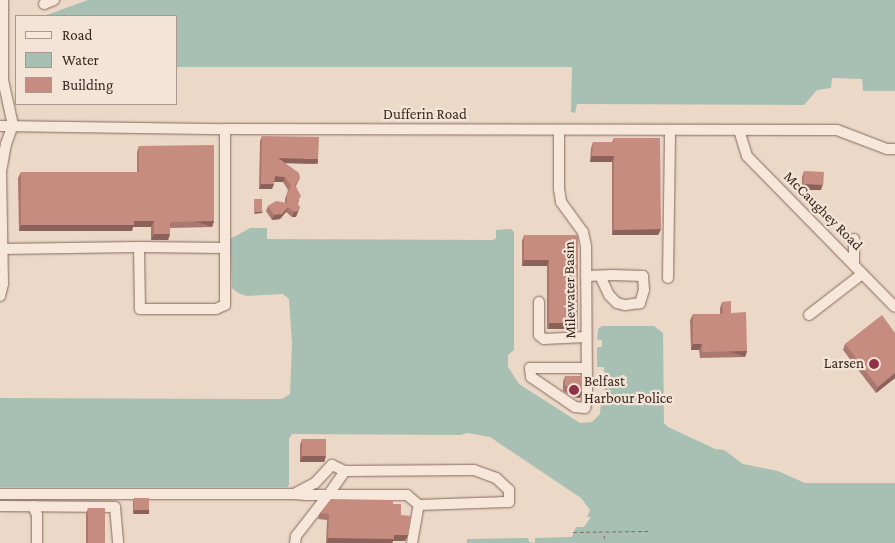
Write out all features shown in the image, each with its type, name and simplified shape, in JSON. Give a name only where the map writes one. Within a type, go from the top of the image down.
[{"type":"street","points":[[0,296],[2,284],[1,172],[6,144],[13,125],[3,80],[4,0]]},
{"type":"street","name":"Dufferin Road","points":[[0,126],[225,129],[837,130],[887,149],[895,149]]},
{"type":"street","points":[[139,247],[140,309],[216,309],[225,305],[225,129]]},
{"type":"street","name":"Milewater Basin","points":[[559,130],[559,189],[562,202],[583,232],[586,246],[587,402],[585,408],[575,407],[531,377],[530,368],[586,368]]},
{"type":"street","points":[[668,278],[670,130]]},
{"type":"street","name":"McCaughey Road","points":[[739,130],[747,156],[895,307]]},
{"type":"street","points":[[854,239],[854,265]]},
{"type":"street","points":[[2,249],[225,248]]},
{"type":"street","points":[[809,315],[862,274]]},
{"type":"street","points":[[586,276],[600,276],[643,276],[644,290],[640,303],[625,305],[617,303],[609,295],[600,276]]},
{"type":"street","points":[[539,302],[539,335],[544,339],[586,337]]},
{"type":"street","points":[[0,494],[295,494],[408,496],[419,505],[509,502],[509,490],[496,478],[474,470],[345,471],[332,466],[315,483],[295,494]]},
{"type":"street","points":[[295,543],[296,536],[345,471]]},
{"type":"street","points":[[412,543],[419,505]]},
{"type":"street","points":[[0,506],[115,506],[118,543]]},
{"type":"street","points":[[33,506],[37,515],[37,543]]},
{"type":"path","points":[[574,532],[648,531]]},
{"type":"path","points":[[604,539],[605,533]]},
{"type":"water","points":[[88,0],[895,0],[895,91],[863,91],[862,79],[832,78],[831,88],[817,90],[804,105],[577,104],[575,113],[571,112],[572,67],[178,67],[178,15],[47,15]]},
{"type":"water","points":[[250,228],[267,228],[267,239],[493,240],[496,238],[496,230],[511,229],[514,232],[514,350],[508,355],[508,367],[519,384],[580,423],[592,422],[600,414],[601,400],[605,399],[604,367],[597,367],[597,347],[602,347],[602,340],[597,340],[598,329],[602,326],[654,326],[663,333],[664,423],[668,427],[715,449],[724,450],[743,464],[778,471],[805,483],[895,483],[895,543],[535,543],[535,538],[572,537],[576,527],[584,527],[591,517],[587,517],[590,510],[581,498],[490,437],[468,433],[460,435],[292,434],[289,439],[289,485],[287,487],[0,487],[0,398],[282,399],[290,394],[292,344],[289,299],[283,294],[247,296],[238,293],[232,288],[230,239]]},
{"type":"water","points":[[528,538],[529,542],[535,543],[467,543],[467,539]]},
{"type":"building","points":[[262,136],[319,137],[318,159],[278,158],[299,173],[300,178],[295,185],[301,196],[297,202],[300,207],[298,211],[294,212],[288,207],[282,214],[274,215],[268,206],[276,201],[287,203],[287,194],[291,186],[285,177],[275,176],[274,184],[261,184]]},
{"type":"building","points":[[614,138],[660,138],[661,229],[614,230],[614,156],[592,156],[593,142],[614,142]]},
{"type":"building","points":[[214,145],[214,221],[170,222],[170,234],[154,234],[154,221],[134,221],[134,225],[21,225],[21,172],[139,172],[139,146]]},
{"type":"building","points":[[804,171],[824,172],[823,185],[803,184]]},
{"type":"building","points":[[254,199],[262,199],[262,212],[254,212]]},
{"type":"building","points":[[524,235],[578,235],[578,323],[549,323],[549,260],[524,260]]},
{"type":"building","points":[[731,301],[731,313],[746,312],[747,351],[702,352],[702,344],[693,344],[693,314],[723,314],[722,302]]},
{"type":"building","name":"Larsen","points":[[882,315],[895,333],[895,373],[878,387],[845,344]]},
{"type":"building","points":[[565,376],[582,376],[582,392],[575,391],[565,385]]},
{"type":"building","points":[[302,439],[326,439],[326,456],[302,456]]},
{"type":"building","points":[[134,498],[149,498],[149,510],[134,510]]},
{"type":"building","points":[[331,499],[393,500],[393,504],[401,504],[401,515],[411,516],[408,535],[394,535],[394,539],[328,538],[329,514],[320,513]]},
{"type":"building","points":[[88,508],[105,508],[105,543],[88,543]]},
{"type":"place","name":"Larsen","points":[[874,364]]},
{"type":"place","name":"Belfast Harbour Police","points":[[574,390]]}]
